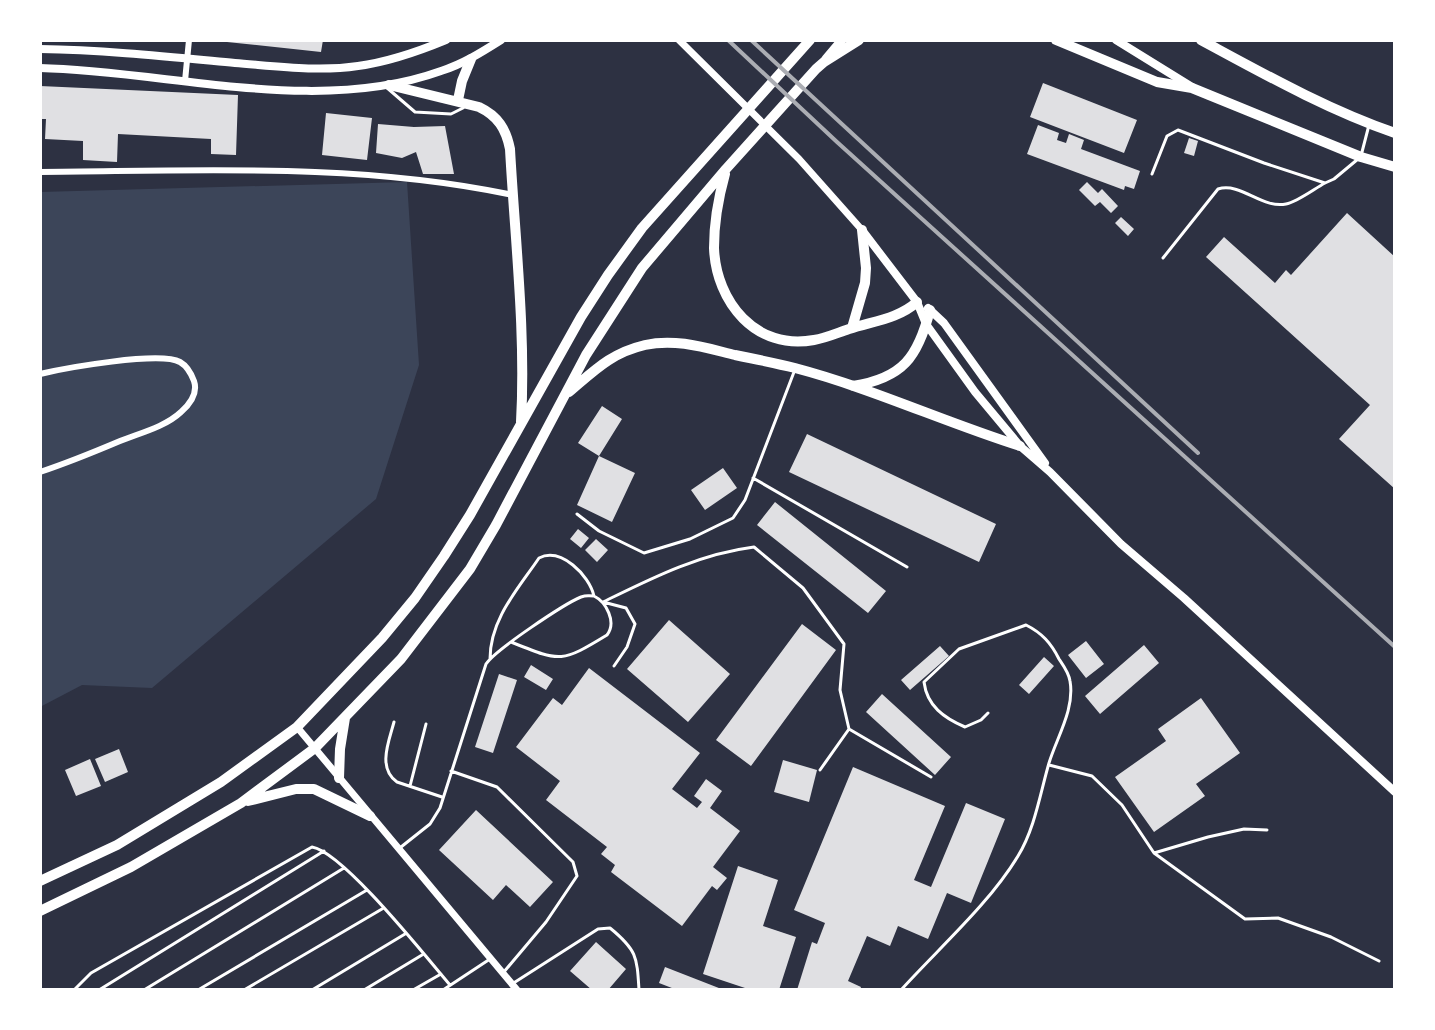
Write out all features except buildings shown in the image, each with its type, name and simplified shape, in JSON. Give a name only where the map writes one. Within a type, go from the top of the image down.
[{"type":"highway","points":[[40,881],[117,845],[221,782],[297,727],[382,638],[415,598],[470,515],[581,317],[608,275],[642,228],[810,40]]},
{"type":"highway","points":[[40,911],[131,867],[241,803],[315,748],[401,659],[470,569],[586,355],[642,268],[820,65],[859,40]]},
{"type":"highway","points":[[1056,40],[1157,82],[1192,88],[1361,157],[1395,167]]},
{"type":"highway","points":[[1201,40],[1307,95],[1395,133]]},
{"type":"highway","points":[[458,100],[471,59]]},
{"type":"highway","points":[[386,85],[458,100],[489,111],[507,134],[518,267],[523,385],[521,424]]},
{"type":"highway","points":[[726,169],[717,206],[714,251],[727,295],[736,312],[761,333],[777,339],[811,341],[898,315],[917,302]]},
{"type":"highway","points":[[852,328],[865,283],[862,230]]},
{"type":"highway","points":[[851,386],[876,382],[900,368],[917,348],[930,310]]},
{"type":"highway","points":[[561,399],[605,361],[647,344],[680,343],[796,368],[1020,446]]},
{"type":"highway","points":[[339,778],[345,718]]},
{"type":"highway","points":[[241,803],[296,789],[314,789],[370,816]]},
{"type":"main road","points":[[40,49],[274,66],[355,67],[408,54],[446,40]]},
{"type":"main road","points":[[40,68],[318,91],[419,79],[471,59],[501,40]]},
{"type":"main road","points":[[820,65],[842,40]]},
{"type":"main road","points":[[1116,40],[1192,88]]},
{"type":"main road","points":[[862,230],[917,302],[926,324],[975,392],[1020,446],[1121,544],[1395,792]]},
{"type":"main road","points":[[917,302],[944,323],[1050,472]]},
{"type":"street","points":[[185,81],[189,40]]},
{"type":"street","points":[[679,40],[799,159],[862,230]]},
{"type":"street","points":[[40,172],[329,172],[470,186],[513,195]]},
{"type":"street","points":[[40,374],[70,367],[164,359],[179,361],[189,370],[196,385],[193,398],[175,418],[40,472]]},
{"type":"street","points":[[297,727],[514,987]]},
{"type":"lane","points":[[386,85],[415,112],[451,114],[470,104]]},
{"type":"lane","points":[[1163,258],[1218,189],[1227,186],[1270,203],[1284,205],[1334,179],[1361,157],[1369,124]]},
{"type":"lane","points":[[1152,174],[1167,136],[1178,130],[1325,183]]},
{"type":"lane","points":[[577,514],[599,531],[644,553],[690,539],[733,518],[745,500],[796,368]]},
{"type":"lane","points":[[753,478],[907,567]]},
{"type":"lane","points":[[603,602],[693,560],[728,550],[754,547],[803,588],[844,644],[840,690],[849,729],[931,777]]},
{"type":"lane","points":[[490,659],[490,643],[502,612],[539,558],[554,554],[583,573],[590,582],[594,596]]},
{"type":"lane","points":[[398,850],[430,824],[440,808],[490,659],[511,642],[576,600],[589,595],[626,608],[635,624],[627,647],[614,666]]},
{"type":"lane","points":[[511,642],[547,656],[579,652],[611,631],[612,622],[603,602]]},
{"type":"lane","points":[[901,990],[991,894],[1019,855],[1040,801],[1070,705],[1070,679],[1046,638],[1037,630],[1026,625],[959,649],[924,682],[925,692],[934,708],[949,720],[965,727],[988,713]]},
{"type":"lane","points":[[394,722],[386,752],[386,770],[391,778],[442,797]]},
{"type":"lane","points":[[410,786],[426,724]]},
{"type":"lane","points":[[820,770],[849,729]]},
{"type":"lane","points":[[1049,765],[1092,776],[1122,805],[1154,853],[1245,919],[1278,918],[1331,937],[1379,961]]},
{"type":"lane","points":[[451,771],[497,787],[573,862],[577,876],[546,922],[503,973]]},
{"type":"lane","points":[[1154,853],[1244,829],[1267,830]]},
{"type":"lane","points":[[74,990],[91,973],[309,847],[324,851],[367,890],[450,985]]},
{"type":"lane","points":[[99,990],[324,851]]},
{"type":"lane","points":[[144,990],[344,868]]},
{"type":"lane","points":[[198,990],[367,890]]},
{"type":"lane","points":[[244,990],[383,908]]},
{"type":"lane","points":[[514,987],[598,929],[610,928],[628,943],[637,960],[639,990]]},
{"type":"lane","points":[[312,990],[406,934]]},
{"type":"lane","points":[[364,990],[422,954]]},
{"type":"lane","points":[[443,990],[491,959]]},
{"type":"lane","points":[[413,990],[441,974]]},
{"type":"shaded area","points":[[407,182],[419,365],[376,499],[152,688],[82,685],[40,707],[40,192]]},
{"type":"railway","points":[[728,40],[1395,647]]},
{"type":"railway","points":[[751,40],[1198,453]]}]
